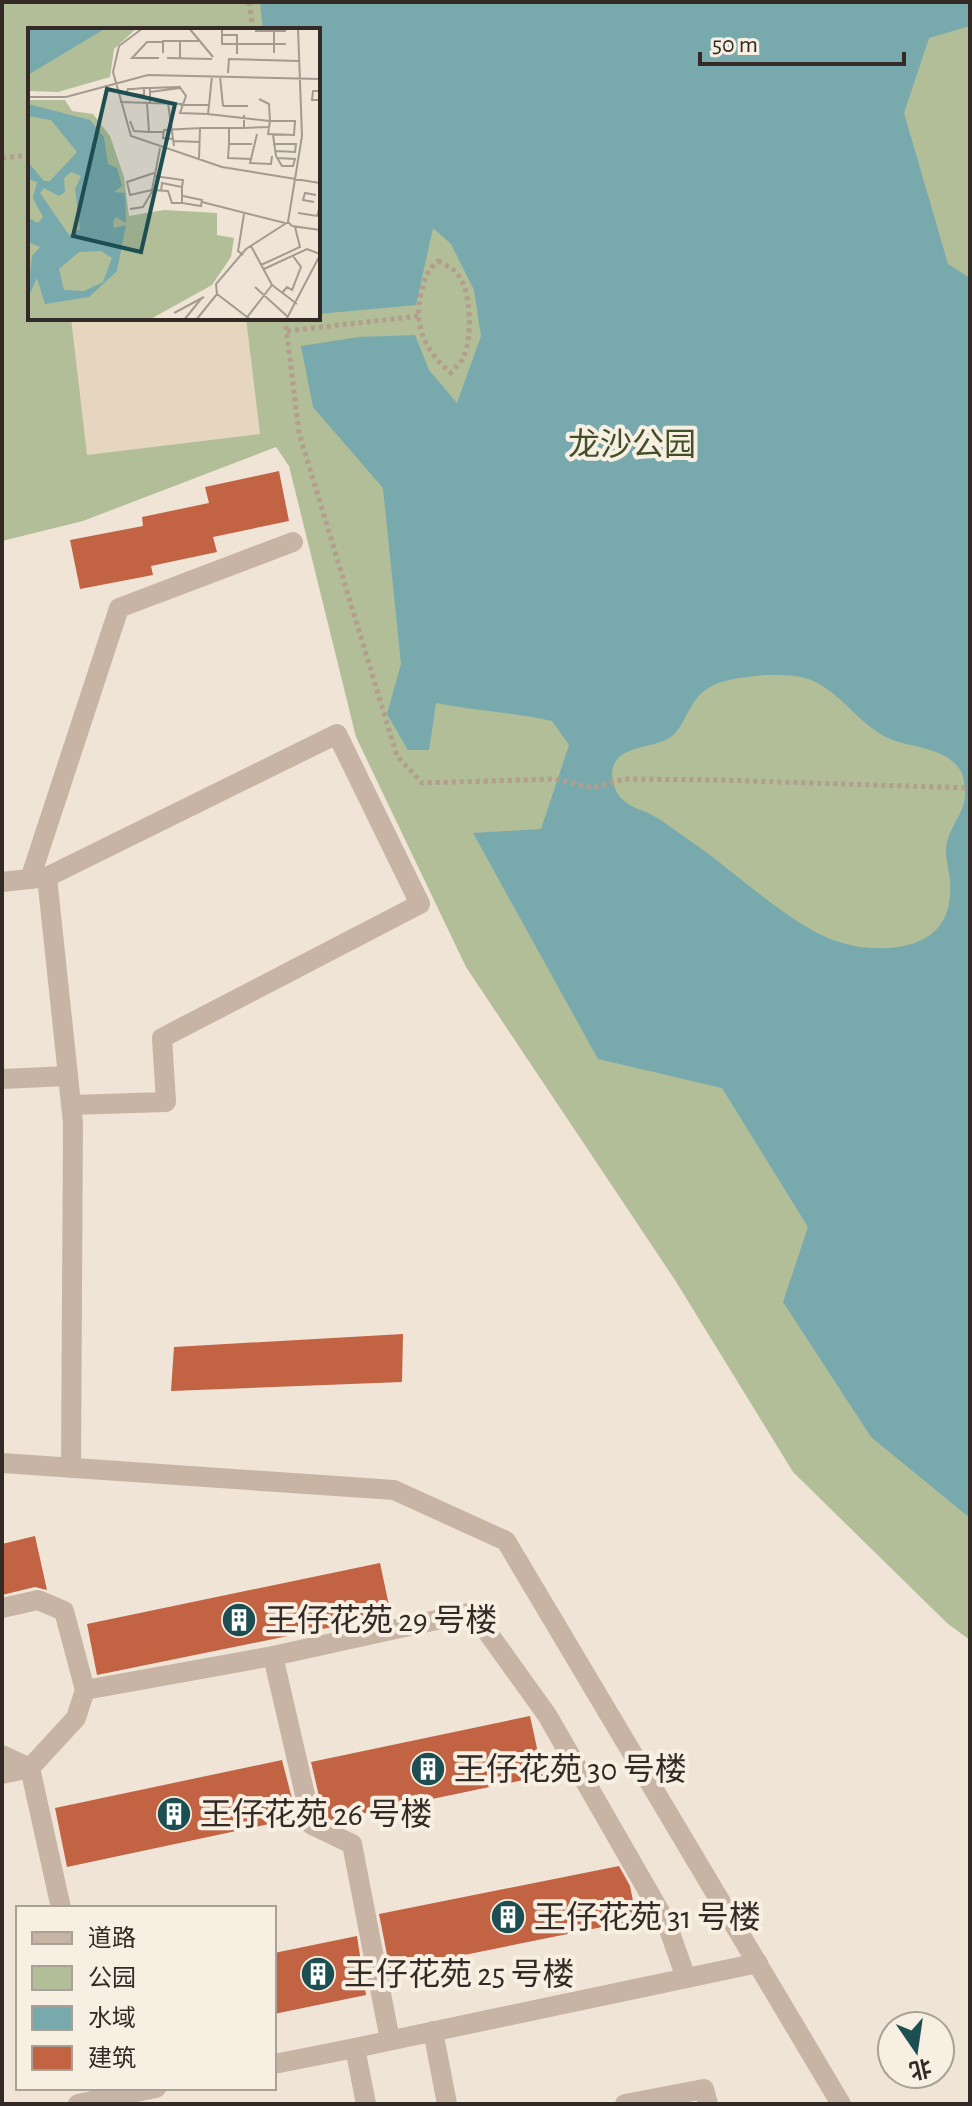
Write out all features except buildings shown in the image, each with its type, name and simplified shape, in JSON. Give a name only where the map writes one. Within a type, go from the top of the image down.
[{"type":"street","points":[[71,1468],[71,1105],[39,878],[119,608],[293,542]]},
{"type":"street","points":[[2,882],[39,878],[337,734],[420,904],[162,1038],[166,1102],[71,1105]]},
{"type":"street","points":[[2,1079],[68,1076]]},
{"type":"street","points":[[2,1463],[394,1490],[506,1541],[841,2104]]},
{"type":"street","points":[[2,1608],[38,1600],[64,1611],[85,1690],[76,1718],[30,1768],[2,1774]]},
{"type":"street","points":[[85,1690],[273,1656],[473,1612],[547,1715],[667,1924],[686,1978]]},
{"type":"street","points":[[273,1656],[312,1825],[352,1844],[390,2040]]},
{"type":"street","points":[[2,1755],[30,1768]]},
{"type":"street","points":[[30,1768],[61,1906]]},
{"type":"street","points":[[276,2064],[758,1963]]},
{"type":"street","points":[[433,2031],[447,2104]]},
{"type":"street","points":[[355,2048],[366,2104]]},
{"type":"street","points":[[625,2104],[704,2089],[708,2104]]},
{"type":"street","points":[[78,2104],[108,2093],[137,2090]]},
{"type":"path","points":[[249,2],[253,28]]},
{"type":"path","points":[[2,158],[28,155]]},
{"type":"path","points":[[438,261],[455,271],[463,283],[469,314],[469,341],[463,359],[451,373],[429,351],[423,340],[419,316],[418,306],[426,272],[438,261]]},
{"type":"path","points":[[287,331],[419,316]]},
{"type":"path","points":[[285,320],[299,433],[397,756],[422,783],[555,779],[593,788],[624,779],[970,788]]},
{"type":"green space","name":"龙沙公园","points":[[2,2],[970,2],[970,1640],[948,1624],[793,1472],[675,1280],[466,967],[356,737],[289,466],[276,447],[83,521],[2,541]]},
{"type":"shaded area","points":[[71,320],[246,320],[260,434],[87,455]]},
{"type":"water","name":"龙沙公园","points":[[260,2],[970,2],[970,26],[929,38],[904,113],[948,264],[970,278],[970,1518],[871,1437],[783,1302],[808,1227],[722,1088],[598,1059],[473,833],[541,829],[569,745],[552,721],[436,703],[429,750],[408,750],[387,714],[401,664],[383,488],[313,407],[301,346],[359,337],[415,335],[429,370],[457,403],[481,336],[474,290],[451,244],[433,228],[416,305],[320,314],[320,28],[263,28]],"holes":[[[764,675],[794,676],[822,686],[877,732],[898,742],[939,753],[956,764],[962,773],[964,802],[946,849],[950,881],[948,908],[937,928],[918,942],[881,948],[860,947],[829,939],[794,919],[704,851],[663,822],[625,802],[617,793],[612,772],[620,756],[671,737],[705,690],[732,679]]]},
{"type":"place","name":"王仔花苑 29 号楼","points":[[239,1620]]},
{"type":"place","name":"王仔花苑 30 号楼","points":[[428,1769]]},
{"type":"place","name":"王仔花苑 26 号楼","points":[[174,1814]]},
{"type":"place","name":"王仔花苑 31 号楼","points":[[508,1917]]},
{"type":"place","name":"王仔花苑 25 号楼","points":[[318,1974]]}]
